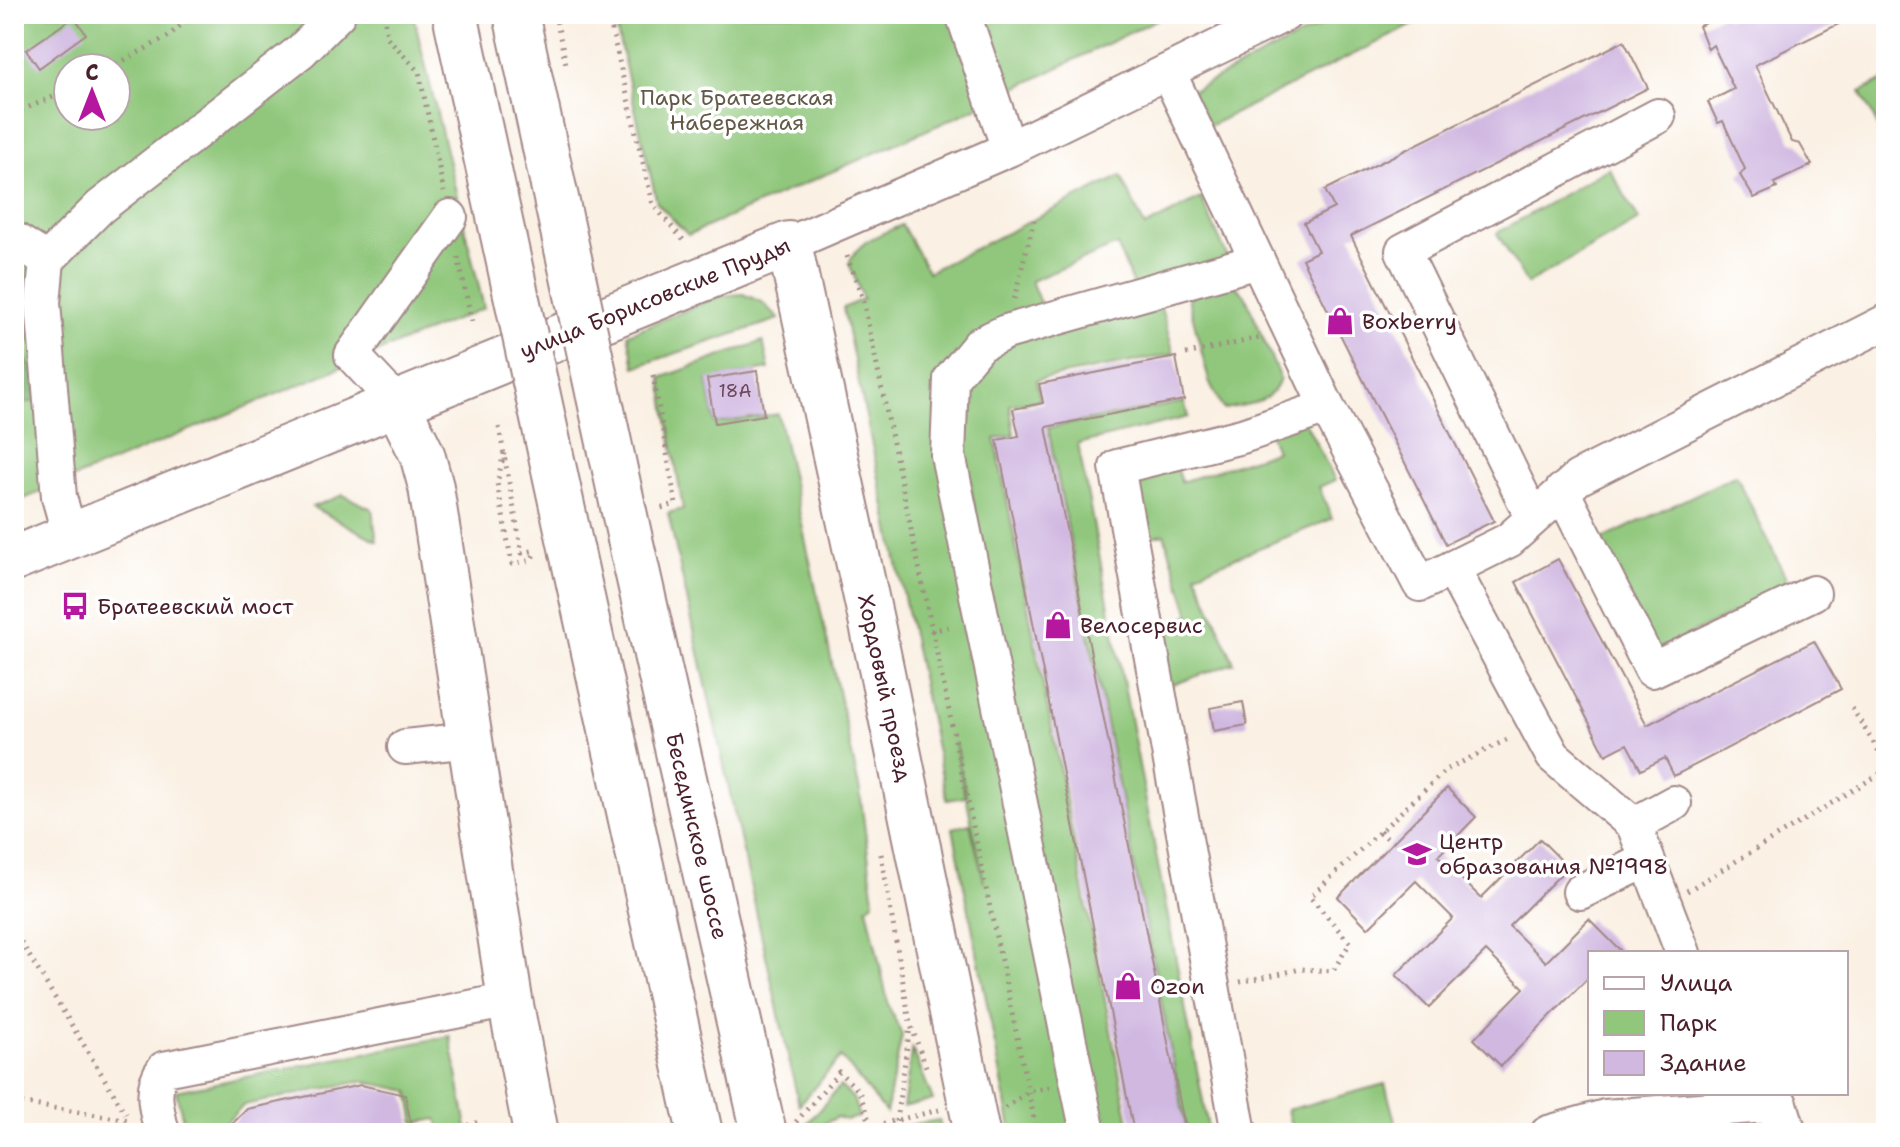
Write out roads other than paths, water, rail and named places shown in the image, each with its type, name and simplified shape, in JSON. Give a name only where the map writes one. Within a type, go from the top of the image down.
[{"type":"main road","points":[[455,14],[700,1133]]},
{"type":"main road","name":"Бесединское шоссе","points":[[516,14],[644,524],[779,1128]]},
{"type":"main road","name":"улица Борисовские Пруды","points":[[14,559],[789,244]]},
{"type":"main road","name":"Хордовый проезд","points":[[789,244],[873,629],[977,1133]]},
{"type":"main road","points":[[397,403],[422,454],[431,487],[510,1000],[536,1133]]},
{"type":"street","points":[[70,536],[59,497],[43,303],[47,260],[100,207],[301,51],[338,14]]},
{"type":"street","points":[[963,14],[1009,149]]},
{"type":"street","name":"улица Борисовские Пруды","points":[[789,244],[1009,149],[1285,14]]},
{"type":"street","points":[[1168,72],[1327,407],[1420,584],[1509,540],[1578,478],[1886,322]]},
{"type":"street","points":[[1533,518],[1403,251],[1658,116]]},
{"type":"street","points":[[397,403],[352,355],[450,217]]},
{"type":"street","points":[[14,239],[47,260]]},
{"type":"street","points":[[1088,1133],[948,455],[951,379],[980,344],[1006,332],[1258,261]]},
{"type":"street","points":[[1239,1133],[1117,467],[1242,436],[1327,407]]},
{"type":"street","points":[[1562,491],[1652,670],[1813,593]]},
{"type":"street","points":[[1452,568],[1553,756],[1634,825],[1682,951]]},
{"type":"street","points":[[405,747],[470,740]]},
{"type":"street","points":[[1634,825],[1674,803]]},
{"type":"street","points":[[1580,892],[1647,860]]},
{"type":"street","points":[[162,1133],[154,1100],[156,1079],[164,1069],[510,1000]]},
{"type":"street","points":[[1548,1133],[1605,1117],[1780,1110]]},
{"type":"place","name":"Boxberry","points":[[1340,321]]},
{"type":"place","name":"Братеевский мост","points":[[75,606]]},
{"type":"place","name":"Велосервис","points":[[1058,625]]},
{"type":"place","name":"Центр образования №1998","points":[[1417,854]]},
{"type":"place","name":"Ozon","points":[[1128,986]]},
{"type":"park label","name":"Парк Братеевская Набережная","points":[[737,110]]}]
